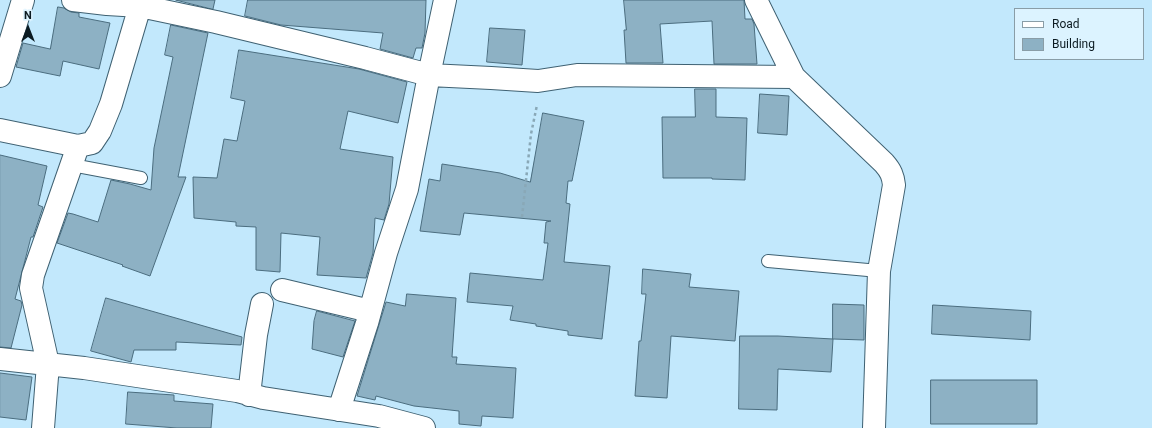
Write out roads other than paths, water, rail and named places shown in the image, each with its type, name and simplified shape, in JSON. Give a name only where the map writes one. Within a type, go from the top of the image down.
[{"type":"street","points":[[0,76],[23,0]]},
{"type":"street","points":[[73,0],[140,6],[216,22],[429,75],[538,81],[577,75],[794,77]]},
{"type":"street","points":[[339,410],[370,311],[386,253],[408,189],[429,75],[445,0]]},
{"type":"street","points":[[756,0],[794,77],[884,163],[893,176],[894,185],[879,271],[874,428]]},
{"type":"street","points":[[43,428],[48,364],[31,288],[33,275],[75,155],[92,143],[100,131],[111,104],[140,6]]},
{"type":"street","points":[[0,130],[75,155]]},
{"type":"street","points":[[282,290],[370,311]]},
{"type":"street","points":[[249,395],[256,335],[262,304]]},
{"type":"street","points":[[0,359],[84,368],[237,392],[263,398],[379,416],[424,428]]},
{"type":"lane","points":[[75,155],[141,178]]},
{"type":"lane","points":[[768,261],[879,271]]}]
